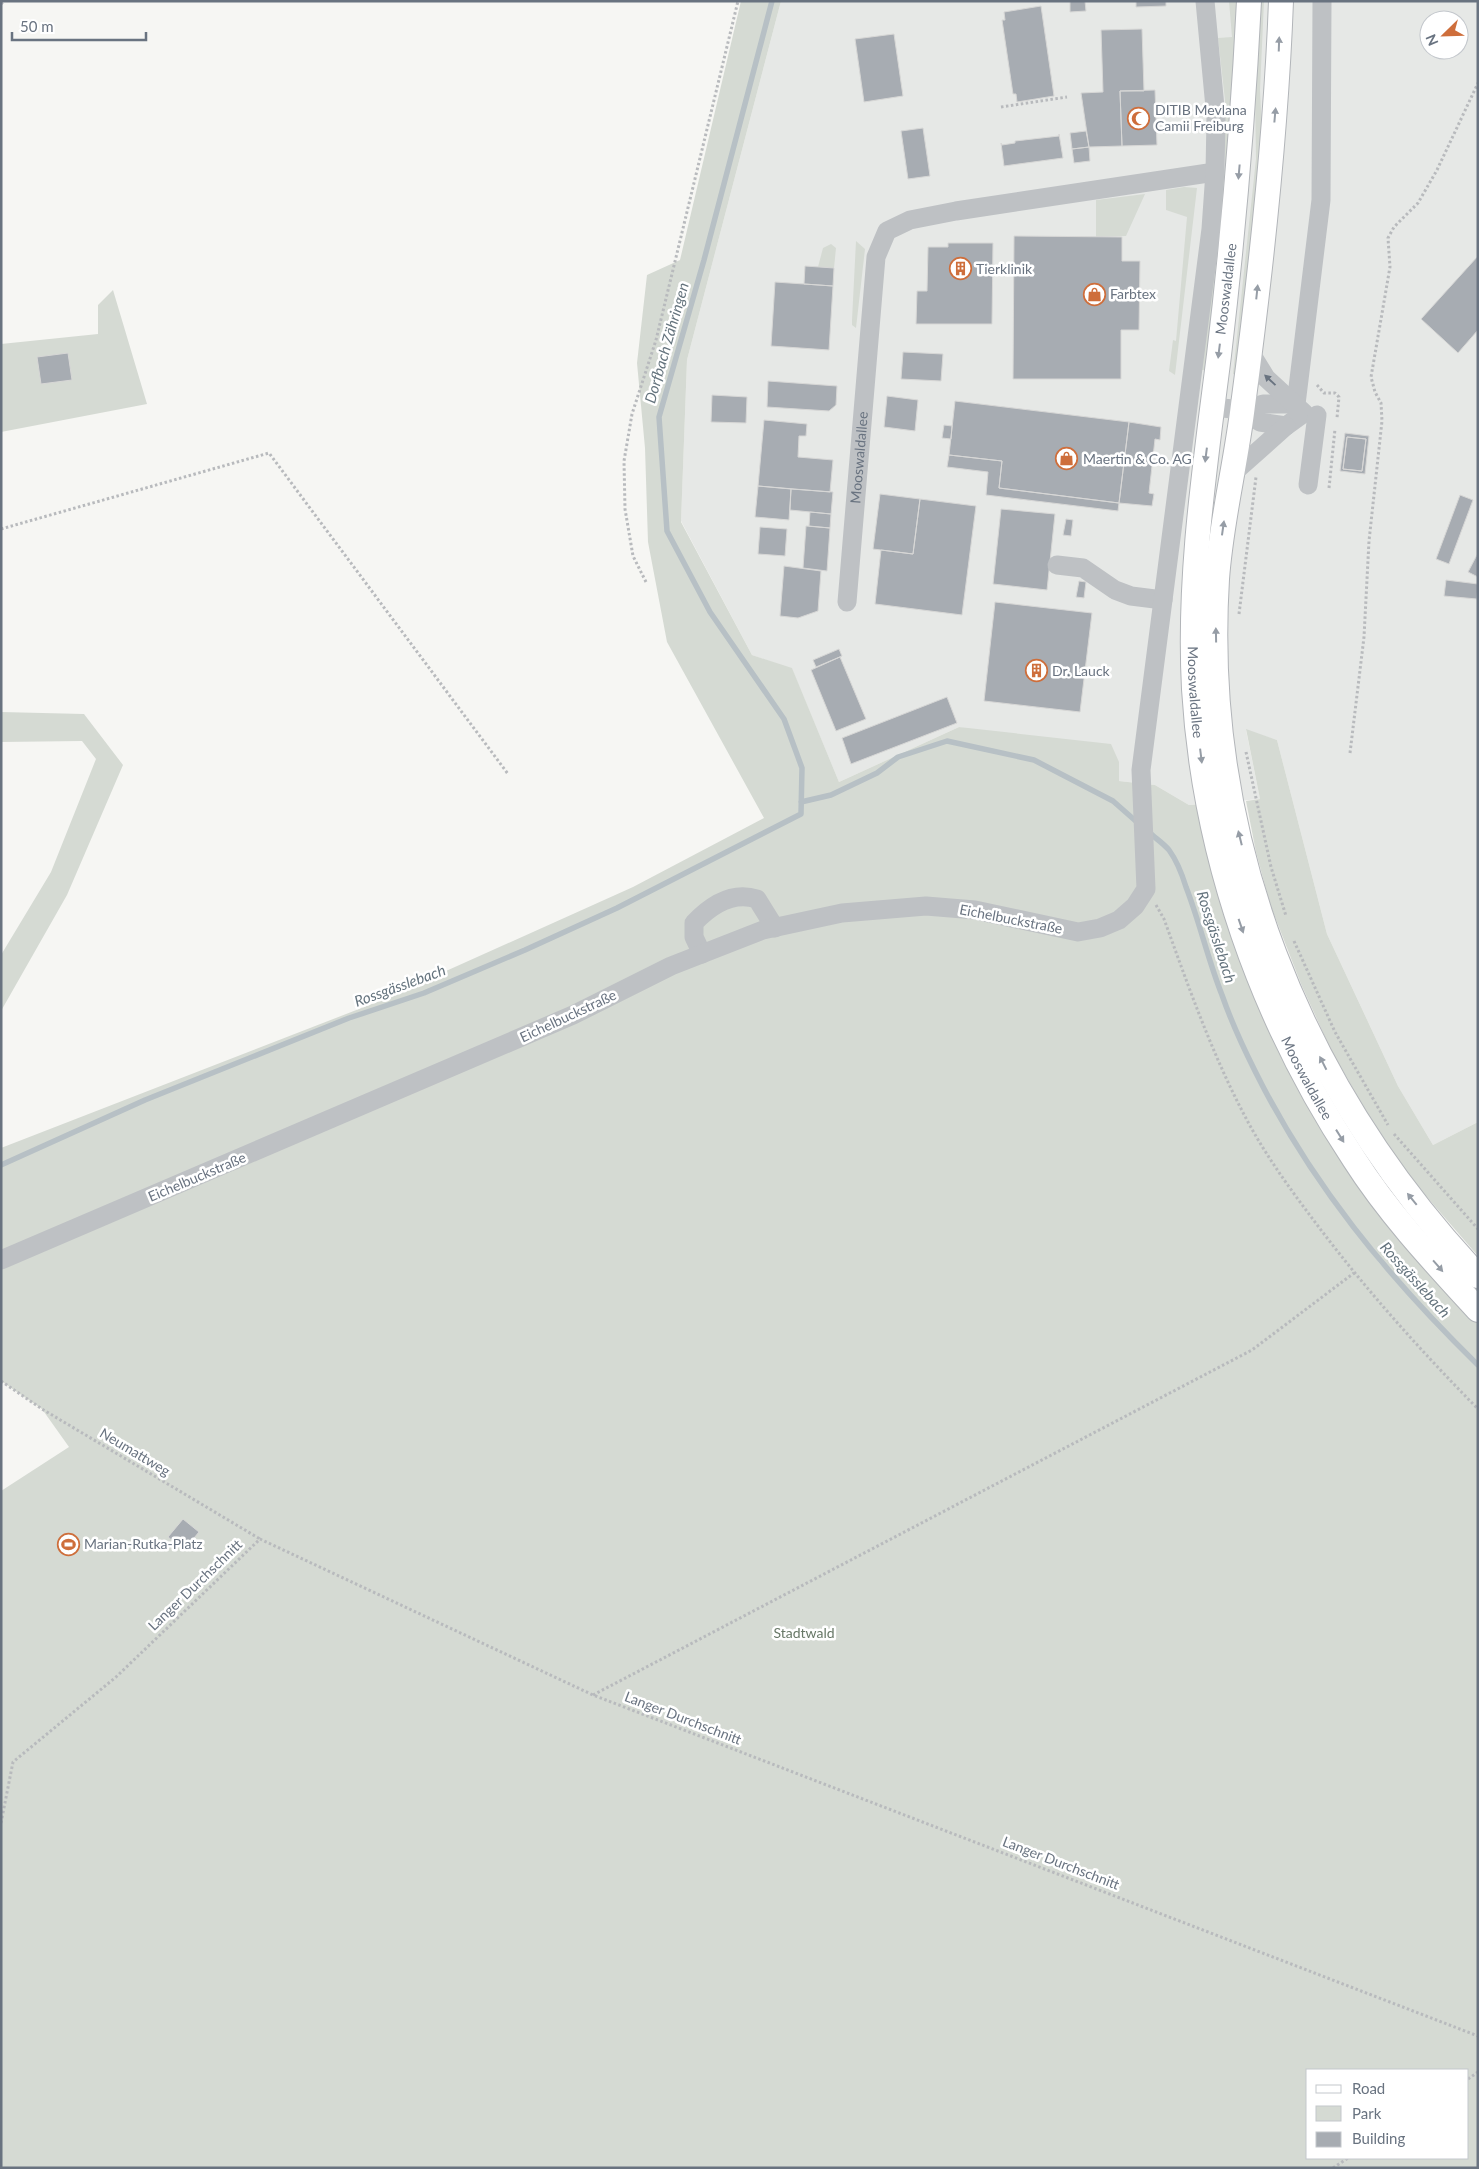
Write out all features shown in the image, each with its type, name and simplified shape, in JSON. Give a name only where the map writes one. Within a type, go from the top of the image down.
[{"type":"main road","name":"Mooswaldallee","points":[[1249,1],[1243,124],[1234,221],[1197,543],[1193,620],[1194,689],[1202,761],[1229,889],[1252,959],[1278,1022],[1315,1096],[1355,1161],[1386,1204],[1478,1310]]},
{"type":"main road","name":"Mooswaldallee","points":[[1281,1],[1277,86],[1270,169],[1250,352],[1217,577],[1217,683],[1221,735],[1228,784],[1261,917],[1275,958],[1300,1016],[1332,1079],[1355,1120],[1381,1158],[1455,1251],[1478,1276]]},
{"type":"street","name":"Mooswaldallee","points":[[1146,889],[1144,800],[1141,770],[1211,229],[1215,172],[1216,118],[1205,1]]},
{"type":"street","points":[[1296,404],[1321,200],[1322,1]]},
{"type":"street","name":"Mooswaldallee","points":[[847,602],[876,257],[887,231],[910,220],[956,210],[1215,172]]},
{"type":"street","points":[[1231,474],[1286,426],[1304,413],[1266,378],[1250,352]]},
{"type":"street","points":[[1212,407],[1243,410],[1263,404],[1296,404]]},
{"type":"street","points":[[1243,410],[1260,422],[1286,426]]},
{"type":"street","points":[[1308,485],[1317,414]]},
{"type":"street","points":[[1057,565],[1083,568],[1115,590],[1130,596],[1163,600]]},
{"type":"street","name":"Eichelbuckstraße","points":[[1,1260],[573,1016],[671,966],[763,930],[842,912],[926,906],[975,910],[1078,932],[1100,928],[1119,920],[1135,906],[1146,889]]},
{"type":"street","points":[[702,954],[694,937],[694,923],[704,912],[729,898],[744,895],[757,899],[774,928]]},
{"type":"path","points":[[1,4],[4,1]]},
{"type":"path","points":[[646,582],[634,556],[625,509],[624,461],[632,414],[656,340],[738,1]]},
{"type":"path","points":[[1350,753],[1364,637],[1369,542],[1382,421],[1381,403],[1375,392],[1371,377],[1390,267],[1388,238],[1394,227],[1418,203],[1438,170],[1478,84]]},
{"type":"path","points":[[1001,107],[1067,97]]},
{"type":"path","points":[[1239,615],[1258,452]]},
{"type":"path","points":[[1,529],[269,453],[508,774]]},
{"type":"path","points":[[1245,747],[1272,867],[1287,921]]},
{"type":"path","points":[[1146,889],[1164,919],[1202,1023],[1223,1073],[1249,1124],[1298,1199],[1354,1273],[1412,1340],[1478,1409]]},
{"type":"path","points":[[1293,938],[1335,1032],[1390,1130],[1478,1229]]},
{"type":"path","points":[[593,1696],[1252,1350],[1354,1273]]},
{"type":"path","name":"Neumattweg","points":[[1,1381],[42,1409],[260,1539]]},
{"type":"path","name":"Langer Durchschnitt","points":[[1,1823],[14,1762],[116,1677],[260,1539],[593,1696],[1478,2036]]},
{"type":"path","points":[[1333,2168],[1346,2159]]},
{"type":"shaded area","points":[[781,1],[1478,1],[1478,1122],[1433,1145],[1398,1086],[1327,934],[1277,740],[1246,730],[1260,799],[1189,805],[1155,785],[1119,781],[1119,762],[959,727],[839,782],[792,669],[752,655],[681,521],[687,360]]},
{"type":"green space","name":"Stadtwald","points":[[741,1],[781,1],[687,360],[681,522],[752,655],[792,668],[839,782],[959,727],[1111,744],[1119,762],[1119,781],[1155,785],[1189,805],[1203,804],[1285,1051],[1478,1319],[1478,2168],[1,2168],[1,1491],[69,1447],[42,1409],[1,1381],[1,1148],[377,1002],[633,887],[764,818],[667,642],[648,542],[645,448],[637,363],[647,275],[680,260]],"holes":[[[1319,1177],[1337,1205],[1381,1263],[1439,1328],[1380,1264],[1336,1207],[1317,1179]]]},
{"type":"green space","points":[[1229,1],[1239,1],[1233,123],[1206,370],[1201,370],[1225,163],[1225,100],[1218,38],[1232,37]]},
{"type":"green space","points":[[1259,1],[1264,1],[1260,90],[1262,133],[1239,375],[1233,374],[1256,159],[1255,91]]},
{"type":"green space","points":[[1184,187],[1197,188],[1175,375],[1169,371],[1173,340],[1176,341],[1187,217],[1166,210],[1166,190]]},
{"type":"green space","points":[[1145,194],[1126,236],[1096,237],[1096,200]]},
{"type":"green space","points":[[856,241],[865,249],[856,328],[852,325],[852,320]]},
{"type":"green space","points":[[831,244],[836,248],[834,268],[818,267],[823,248]]},
{"type":"green space","points":[[113,290],[147,404],[1,432],[1,344],[98,334],[98,305]]},
{"type":"green space","points":[[1,712],[84,714],[123,765],[67,895],[1,1011],[1,955],[51,872],[96,759],[82,741],[1,742]]},
{"type":"green space","points":[[1246,729],[1277,740],[1327,934],[1398,1086],[1433,1145],[1478,1122],[1478,1256],[1407,1174],[1380,1136],[1331,1050],[1301,984],[1270,904],[1256,852],[1246,801],[1260,799]]},
{"type":"building","points":[[1070,1],[1085,1],[1086,11],[1070,12]]},
{"type":"building","points":[[1136,1],[1166,1],[1166,6],[1136,7]]},
{"type":"building","points":[[1041,6],[1054,96],[1017,102],[1016,94],[1013,94],[1002,20],[1005,20],[1004,12]]},
{"type":"building","points":[[1142,29],[1144,91],[1120,91],[1122,146],[1089,147],[1081,93],[1103,92],[1101,30]]},
{"type":"building","points":[[894,34],[903,96],[864,102],[855,39]]},
{"type":"building","name":"DITIB Mevlana Camii Freiburg","points":[[1155,90],[1157,145],[1122,146],[1120,91]]},
{"type":"building","points":[[923,128],[930,176],[908,179],[901,131]]},
{"type":"building","points":[[1086,131],[1089,147],[1072,149],[1070,133]]},
{"type":"building","points":[[1059,134],[1063,158],[1004,166],[1001,143],[1002,145],[1015,143],[1015,141],[1059,136]]},
{"type":"building","points":[[1089,147],[1090,161],[1074,163],[1072,149]]},
{"type":"building","points":[[1014,236],[1122,237],[1122,261],[1140,261],[1139,330],[1121,330],[1121,379],[1013,379]]},
{"type":"building","name":"Tierklinik","points":[[948,243],[993,243],[992,324],[916,324],[917,291],[927,291],[928,247],[948,247]]},
{"type":"building","points":[[1478,256],[1478,330],[1458,353],[1421,319]]},
{"type":"building","points":[[805,266],[834,268],[833,286],[804,284]]},
{"type":"building","points":[[775,282],[833,286],[829,350],[771,346]]},
{"type":"building","points":[[903,352],[943,354],[941,381],[901,379]]},
{"type":"building","points":[[68,353],[72,380],[41,384],[37,357]]},
{"type":"building","points":[[768,381],[837,386],[836,405],[829,411],[767,407]]},
{"type":"building","points":[[712,395],[747,397],[746,423],[711,422]]},
{"type":"building","points":[[887,396],[918,400],[915,431],[884,427]]},
{"type":"building","points":[[955,401],[1129,422],[1119,503],[999,488],[1002,461],[949,455]]},
{"type":"building","points":[[764,420],[807,424],[806,436],[799,436],[798,457],[833,460],[830,492],[758,486]]},
{"type":"building","points":[[1129,422],[1161,427],[1160,440],[1155,439],[1149,493],[1154,494],[1152,506],[1119,503]]},
{"type":"building","points":[[944,425],[952,426],[951,439],[942,438]]},
{"type":"building","points":[[1345,433],[1369,436],[1365,474],[1340,471]],"holes":[[[1347,437],[1366,439],[1362,471],[1343,469]]]},
{"type":"building","points":[[1347,437],[1366,439],[1362,471],[1343,469]]},
{"type":"building","points":[[949,455],[1002,461],[999,488],[1119,503],[1118,511],[986,495],[988,472],[947,467]]},
{"type":"building","points":[[758,486],[791,489],[789,520],[755,517]]},
{"type":"building","points":[[791,489],[833,492],[831,514],[790,510]]},
{"type":"building","points":[[880,494],[920,499],[913,554],[873,549]]},
{"type":"building","points":[[1460,495],[1473,500],[1449,564],[1436,559]]},
{"type":"building","points":[[920,499],[976,506],[962,615],[875,604],[881,550],[913,554]]},
{"type":"building","points":[[1001,509],[1055,514],[1047,590],[993,584]]},
{"type":"building","points":[[810,512],[831,514],[830,528],[809,526]]},
{"type":"building","points":[[1066,519],[1073,520],[1071,536],[1063,535]]},
{"type":"building","points":[[806,526],[830,528],[827,571],[803,568]]},
{"type":"building","points":[[760,527],[787,529],[785,556],[758,554]]},
{"type":"building","points":[[1478,553],[1478,577],[1468,572]]},
{"type":"building","points":[[784,566],[821,571],[818,611],[798,618],[780,616]]},
{"type":"building","points":[[1446,580],[1478,584],[1477,599],[1444,596]]},
{"type":"building","points":[[1079,581],[1086,582],[1084,598],[1076,597]]},
{"type":"building","name":"Dr. Lauck","points":[[995,602],[1092,613],[1080,712],[984,701]]},
{"type":"building","points":[[839,649],[842,656],[816,667],[813,660]]},
{"type":"building","points":[[840,657],[866,719],[836,731],[811,670]]},
{"type":"building","points":[[947,697],[957,723],[851,764],[842,738]]},
{"type":"building","points":[[183,1519],[199,1532],[184,1550],[168,1537]]},
{"type":"waterway","name":"Rossgässlebach","points":[[1,1165],[145,1100],[349,1018],[424,993],[525,950],[617,908],[801,814],[802,768],[784,719],[710,612],[667,531],[659,417],[704,260],[772,1]]},
{"type":"waterway","name":"Rossgässlebach","points":[[801,802],[831,795],[877,773],[898,757],[947,741],[1034,760],[1113,801],[1138,823]]},
{"type":"waterway","name":"Rossgässlebach","points":[[1149,832],[1169,850],[1177,863],[1233,1024],[1255,1071],[1301,1152],[1326,1190],[1383,1263],[1413,1298],[1478,1365]]},
{"type":"place","name":"DITIB Mevlana Camii Freiburg","points":[[1139,118]]},
{"type":"place","name":"Tierklinik","points":[[960,269]]},
{"type":"place","name":"Farbtex","points":[[1094,294]]},
{"type":"place","name":"Maertin & Co. AG","points":[[1067,459]]},
{"type":"place","name":"Dr. Lauck","points":[[1036,671]]},
{"type":"place","name":"Marian-Rutka-Platz","points":[[68,1544]]},
{"type":"water label","name":"Dorfbach Zähringen","points":[[667,343]]}]
